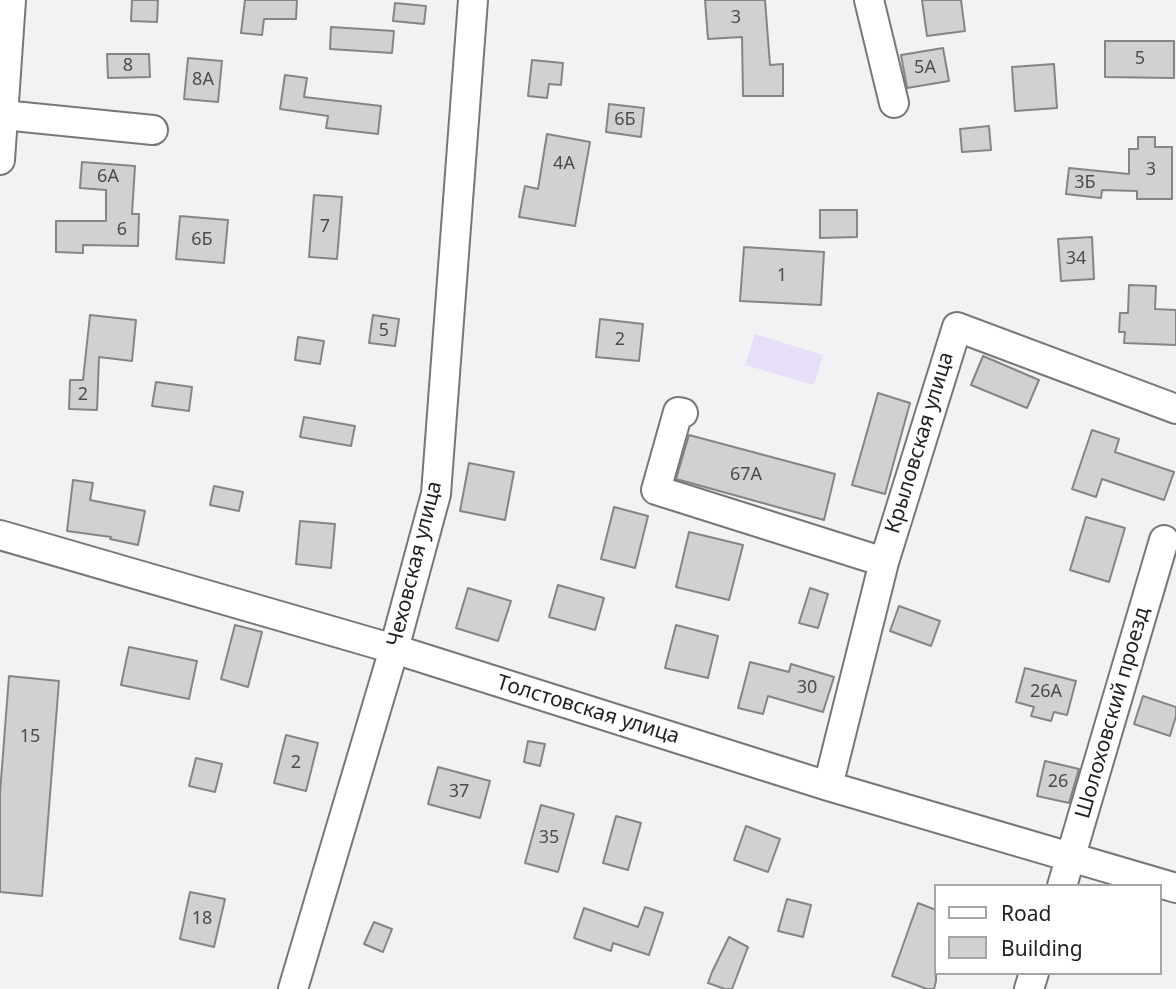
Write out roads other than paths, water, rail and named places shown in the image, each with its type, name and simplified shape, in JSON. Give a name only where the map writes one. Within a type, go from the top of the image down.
[{"type":"street","points":[[0,160],[11,0]]},
{"type":"street","name":"Чеховская улица","points":[[293,989],[394,649],[436,494],[473,0]]},
{"type":"street","points":[[869,0],[894,103]]},
{"type":"street","points":[[3,115],[153,130]]},
{"type":"street","name":"Крыловская улица","points":[[828,786],[884,562],[889,518],[957,327],[1176,409]]},
{"type":"street","points":[[683,413],[678,412],[656,490],[884,562]]},
{"type":"street","name":"Толстовская улица","points":[[0,536],[394,649],[828,786],[1176,888]]},
{"type":"street","name":"Шолоховский проезд","points":[[1063,884],[1164,540]]}]
